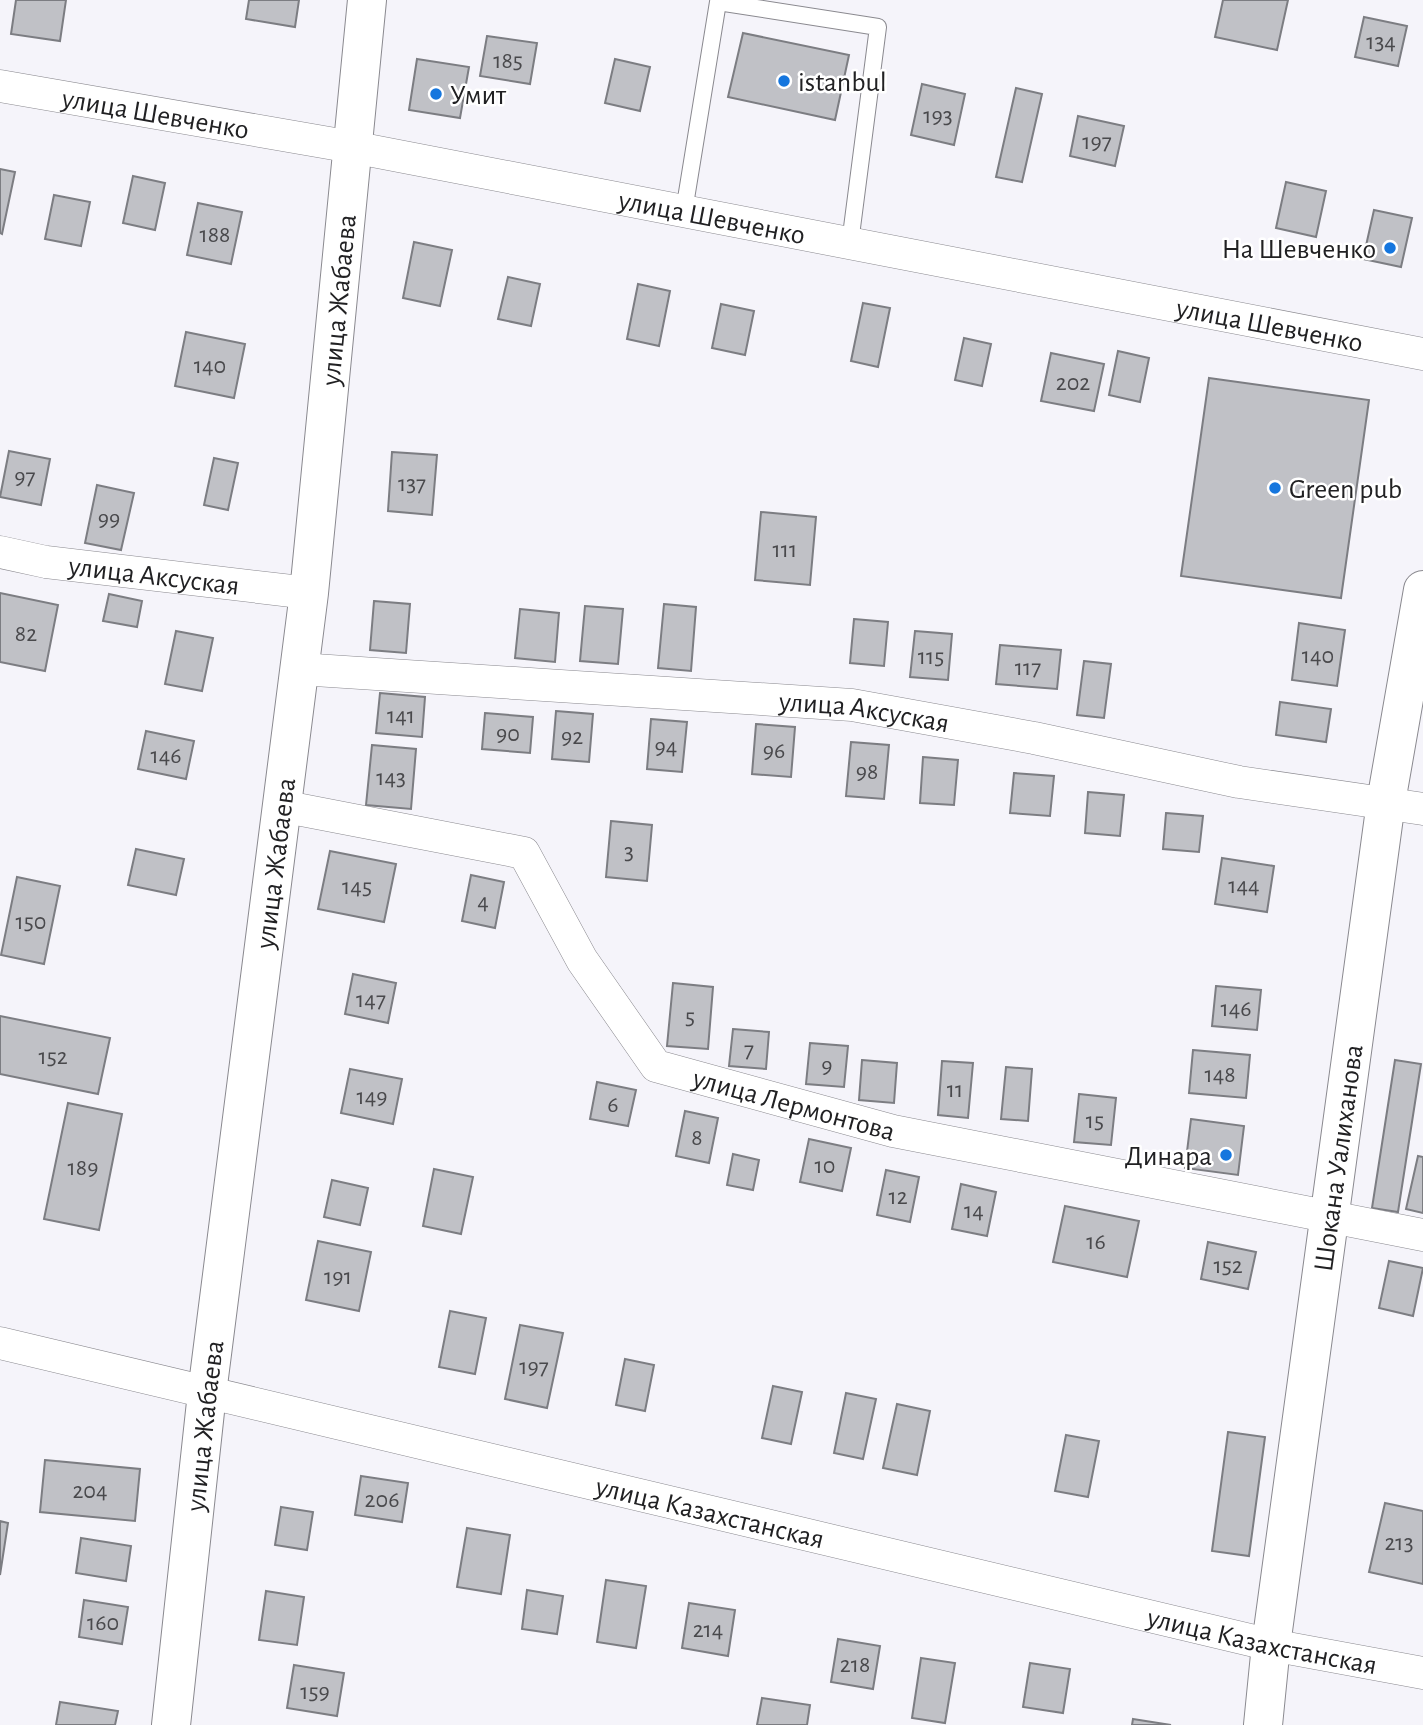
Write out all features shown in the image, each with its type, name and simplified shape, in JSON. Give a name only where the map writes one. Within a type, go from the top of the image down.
[{"type":"street","name":"улица Жабаева","points":[[171,1725],[207,1393],[309,593],[367,0]]},
{"type":"street","name":"улица Шевченко","points":[[0,86],[352,147],[1423,354]]},
{"type":"street","name":"улица Аксуская","points":[[0,552],[46,562],[309,593]]},
{"type":"street","name":"Шокана Уалиханова","points":[[1263,1725],[1271,1646],[1330,1217],[1405,806],[1423,590]]},
{"type":"street","name":"улица Аксуская","points":[[299,669],[852,705],[1034,737],[1239,782],[1405,806]]},
{"type":"street","name":"улица Лермонтова","points":[[281,806],[524,853],[582,960],[656,1066],[893,1131],[1423,1235]]},
{"type":"street","name":"улица Казахстанская","points":[[0,1343],[1271,1646],[1423,1673]]},
{"type":"lane","points":[[684,211],[718,2],[878,27],[850,243]]},
{"type":"building","points":[[16,0],[66,0],[60,41],[11,34]]},
{"type":"building","points":[[249,0],[299,0],[295,27],[246,19]]},
{"type":"building","points":[[1223,0],[1288,0],[1277,50],[1215,37]]},
{"type":"building","points":[[1364,17],[1407,26],[1398,66],[1355,57]]},
{"type":"building","points":[[743,33],[849,55],[835,120],[728,97]]},
{"type":"building","points":[[487,36],[537,43],[530,84],[480,76]]},
{"type":"building","points":[[417,59],[469,67],[460,118],[409,110]]},
{"type":"building","points":[[615,59],[650,67],[640,111],[605,103]]},
{"type":"building","points":[[922,84],[965,94],[954,145],[911,135]]},
{"type":"building","points":[[1016,88],[1042,94],[1022,182],[996,177]]},
{"type":"building","points":[[1078,116],[1124,126],[1115,166],[1070,156]]},
{"type":"building","points":[[0,169],[15,172],[2,234],[0,233]]},
{"type":"building","points":[[133,176],[165,183],[155,230],[123,223]]},
{"type":"building","points":[[1286,182],[1326,191],[1316,237],[1276,228]]},
{"type":"building","points":[[54,195],[90,202],[81,246],[45,239]]},
{"type":"building","points":[[198,203],[242,212],[231,264],[187,255]]},
{"type":"building","points":[[1374,210],[1412,218],[1401,267],[1363,259]]},
{"type":"building","points":[[414,242],[452,250],[440,306],[403,298]]},
{"type":"building","points":[[508,277],[540,284],[531,326],[498,319]]},
{"type":"building","points":[[638,284],[670,291],[659,346],[627,339]]},
{"type":"building","points":[[863,303],[890,308],[878,367],[851,361]]},
{"type":"building","points":[[721,304],[754,311],[745,355],[712,348]]},
{"type":"building","points":[[186,332],[245,344],[234,398],[175,386]]},
{"type":"building","points":[[964,338],[991,344],[982,386],[955,380]]},
{"type":"building","points":[[1118,351],[1149,358],[1140,402],[1109,395]]},
{"type":"building","points":[[1051,353],[1104,364],[1094,411],[1041,401]]},
{"type":"building","name":"Green pub","points":[[1209,378],[1369,400],[1341,598],[1181,576]]},
{"type":"building","points":[[9,451],[50,459],[41,505],[0,497]]},
{"type":"building","points":[[392,452],[437,455],[432,515],[388,511]]},
{"type":"building","points":[[214,458],[238,463],[228,510],[204,505]]},
{"type":"building","points":[[97,485],[134,493],[121,550],[85,543]]},
{"type":"building","points":[[761,512],[816,517],[810,585],[755,580]]},
{"type":"building","points":[[0,593],[58,605],[45,671],[0,662]]},
{"type":"building","points":[[109,594],[142,601],[137,627],[103,621]]},
{"type":"building","points":[[374,601],[410,604],[406,653],[370,650]]},
{"type":"building","points":[[664,604],[696,607],[691,671],[658,668]]},
{"type":"building","points":[[585,606],[623,609],[618,664],[580,661]]},
{"type":"building","points":[[520,609],[559,613],[555,662],[515,658]]},
{"type":"building","points":[[854,619],[888,622],[884,666],[850,663]]},
{"type":"building","points":[[1299,623],[1345,630],[1337,686],[1292,680]]},
{"type":"building","points":[[176,631],[213,638],[202,691],[165,684]]},
{"type":"building","points":[[915,631],[952,634],[948,680],[910,677]]},
{"type":"building","points":[[1000,645],[1061,650],[1057,689],[996,684]]},
{"type":"building","points":[[1084,661],[1111,664],[1104,718],[1077,715]]},
{"type":"building","points":[[380,693],[425,697],[422,737],[376,733]]},
{"type":"building","points":[[1280,702],[1331,709],[1326,742],[1276,735]]},
{"type":"building","points":[[556,711],[593,714],[589,762],[552,759]]},
{"type":"building","points":[[485,713],[533,717],[530,753],[482,749]]},
{"type":"building","points":[[651,719],[687,722],[682,772],[647,769]]},
{"type":"building","points":[[756,724],[795,727],[791,777],[752,774]]},
{"type":"building","points":[[146,731],[194,741],[186,779],[138,769]]},
{"type":"building","points":[[851,742],[889,745],[884,799],[846,796]]},
{"type":"building","points":[[372,745],[416,749],[411,809],[366,805]]},
{"type":"building","points":[[923,757],[958,760],[954,805],[920,803]]},
{"type":"building","points":[[1014,773],[1054,776],[1050,816],[1010,813]]},
{"type":"building","points":[[1088,792],[1124,795],[1120,836],[1085,833]]},
{"type":"building","points":[[1166,813],[1203,816],[1199,852],[1163,849]]},
{"type":"building","points":[[611,821],[652,825],[647,881],[606,877]]},
{"type":"building","points":[[136,849],[184,859],[176,895],[128,885]]},
{"type":"building","points":[[330,851],[396,864],[384,922],[318,909]]},
{"type":"building","points":[[1222,858],[1274,866],[1267,912],[1215,904]]},
{"type":"building","points":[[471,875],[504,882],[495,928],[462,921]]},
{"type":"building","points":[[17,877],[60,886],[44,964],[1,955]]},
{"type":"building","points":[[353,974],[396,983],[388,1023],[345,1014]]},
{"type":"building","points":[[673,983],[713,987],[708,1049],[667,1046]]},
{"type":"building","points":[[1216,986],[1261,990],[1257,1030],[1212,1026]]},
{"type":"building","points":[[0,1016],[110,1038],[98,1094],[0,1074]]},
{"type":"building","points":[[733,1029],[769,1032],[766,1069],[729,1066]]},
{"type":"building","points":[[810,1043],[848,1046],[844,1087],[806,1084]]},
{"type":"building","points":[[1193,1050],[1250,1055],[1246,1098],[1189,1093]]},
{"type":"building","points":[[862,1060],[897,1063],[894,1103],[859,1100]]},
{"type":"building","points":[[1395,1060],[1421,1064],[1398,1212],[1372,1208]]},
{"type":"building","points":[[942,1061],[973,1063],[968,1118],[938,1115]]},
{"type":"building","points":[[1006,1067],[1032,1069],[1028,1121],[1001,1119]]},
{"type":"building","points":[[350,1069],[402,1079],[393,1124],[341,1113]]},
{"type":"building","points":[[597,1082],[636,1090],[628,1126],[590,1119]]},
{"type":"building","points":[[1079,1094],[1116,1098],[1111,1145],[1074,1142]]},
{"type":"building","points":[[68,1103],[122,1114],[99,1230],[44,1219]]},
{"type":"building","points":[[685,1111],[718,1118],[709,1163],[676,1156]]},
{"type":"building","points":[[1191,1119],[1244,1126],[1238,1175],[1185,1168]]},
{"type":"building","points":[[809,1139],[851,1148],[842,1191],[800,1182]]},
{"type":"building","points":[[733,1154],[759,1160],[753,1190],[727,1185]]},
{"type":"building","points":[[1418,1156],[1423,1157],[1423,1213],[1406,1209]]},
{"type":"building","points":[[434,1169],[473,1177],[461,1234],[423,1226]]},
{"type":"building","points":[[886,1170],[919,1177],[910,1222],[877,1215]]},
{"type":"building","points":[[332,1180],[368,1188],[360,1225],[324,1217]]},
{"type":"building","points":[[961,1184],[996,1192],[987,1236],[952,1229]]},
{"type":"building","points":[[1065,1206],[1139,1221],[1127,1277],[1053,1262]]},
{"type":"building","points":[[318,1241],[371,1252],[359,1311],[306,1300]]},
{"type":"building","points":[[1208,1242],[1256,1252],[1248,1289],[1201,1279]]},
{"type":"building","points":[[1389,1261],[1423,1268],[1413,1316],[1379,1308]]},
{"type":"building","points":[[450,1311],[486,1318],[475,1374],[439,1367]]},
{"type":"building","points":[[520,1325],[563,1333],[547,1408],[505,1399]]},
{"type":"building","points":[[625,1359],[654,1365],[645,1411],[616,1405]]},
{"type":"building","points":[[773,1386],[802,1392],[791,1444],[762,1438]]},
{"type":"building","points":[[846,1393],[876,1399],[863,1459],[834,1453]]},
{"type":"building","points":[[897,1404],[930,1411],[917,1475],[883,1468]]},
{"type":"building","points":[[1228,1432],[1265,1437],[1249,1556],[1212,1551]]},
{"type":"building","points":[[1066,1435],[1099,1441],[1088,1497],[1055,1491]]},
{"type":"building","points":[[45,1460],[140,1469],[135,1521],[40,1512]]},
{"type":"building","points":[[361,1476],[408,1483],[402,1522],[355,1515]]},
{"type":"building","points":[[1385,1503],[1423,1511],[1423,1584],[1369,1572]]},
{"type":"building","points":[[281,1507],[313,1512],[307,1550],[275,1545]]},
{"type":"building","points":[[0,1521],[8,1523],[0,1575]]},
{"type":"building","points":[[467,1528],[510,1535],[501,1594],[457,1587]]},
{"type":"building","points":[[81,1538],[131,1546],[126,1581],[76,1573]]},
{"type":"building","points":[[606,1580],[646,1586],[636,1648],[597,1642]]},
{"type":"building","points":[[527,1590],[563,1596],[557,1634],[522,1629]]},
{"type":"building","points":[[266,1591],[304,1597],[297,1645],[259,1640]]},
{"type":"building","points":[[84,1600],[128,1607],[122,1644],[79,1637]]},
{"type":"building","points":[[689,1603],[735,1610],[728,1656],[682,1648]]},
{"type":"building","points":[[838,1639],[880,1646],[873,1689],[831,1682]]},
{"type":"building","points":[[921,1658],[955,1663],[945,1723],[912,1718]]},
{"type":"building","points":[[1030,1663],[1070,1669],[1063,1713],[1023,1707]]},
{"type":"building","points":[[294,1665],[344,1673],[337,1716],[287,1708]]},
{"type":"building","points":[[762,1698],[810,1705],[807,1725],[757,1725]]},
{"type":"building","points":[[60,1702],[118,1711],[115,1725],[56,1725]]},
{"type":"building","points":[[1133,1719],[1171,1725],[1132,1725]]},
{"type":"place","name":"istanbul","points":[[784,81]]},
{"type":"place","name":"Умит","points":[[436,94]]},
{"type":"place","name":"На Шевченко","points":[[1390,248]]},
{"type":"place","name":"Green pub","points":[[1275,488]]},
{"type":"place","name":"Динара","points":[[1226,1155]]}]
